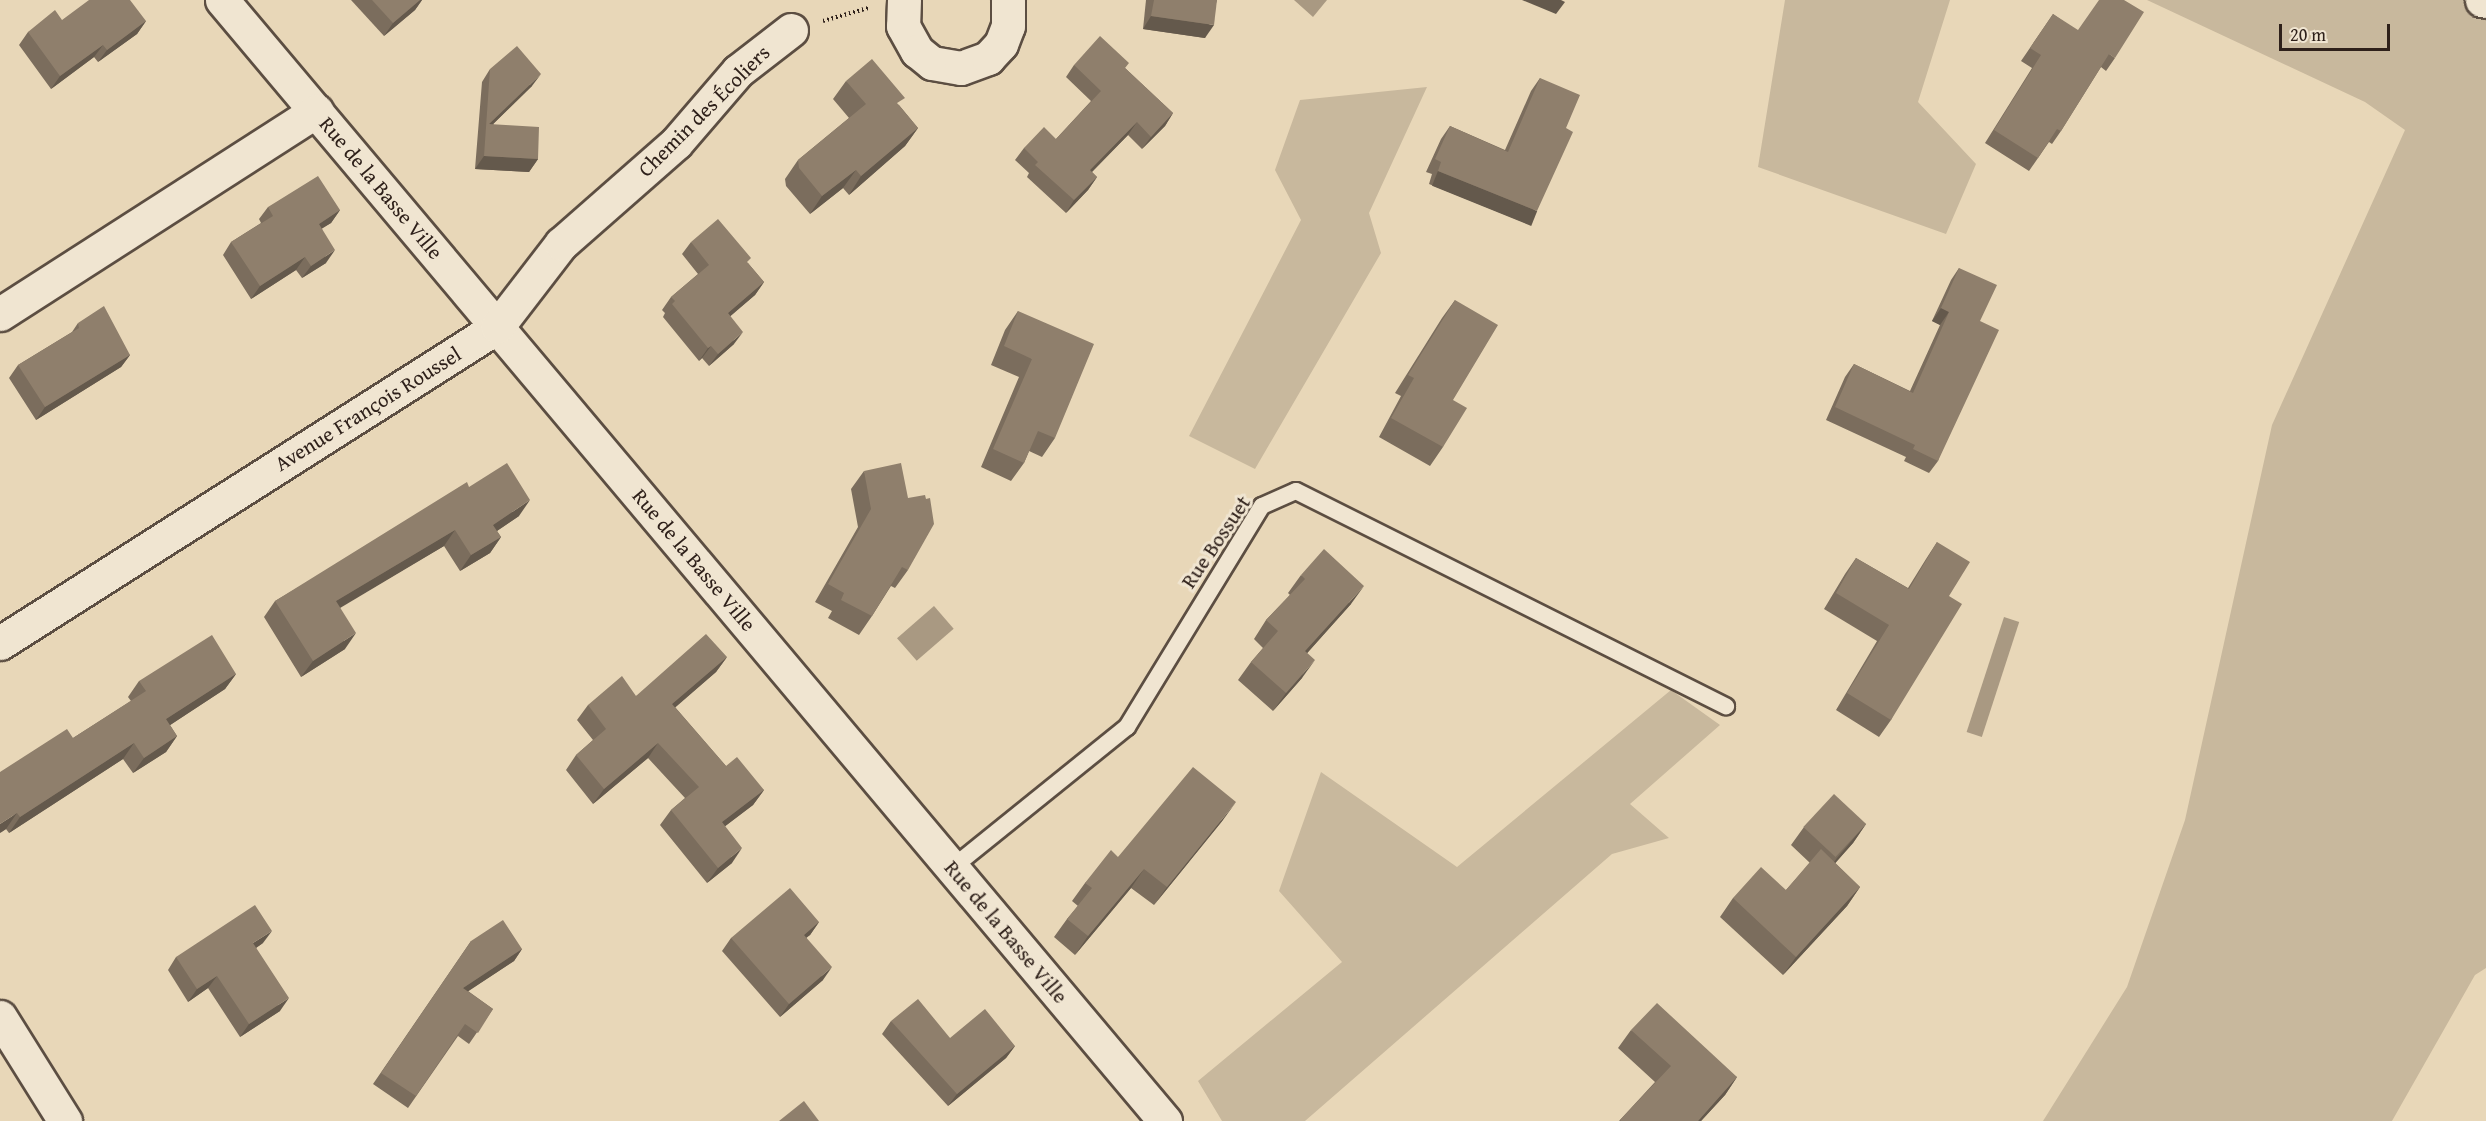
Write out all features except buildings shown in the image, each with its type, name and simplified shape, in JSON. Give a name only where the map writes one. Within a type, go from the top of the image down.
[{"type":"street","name":"Rue de la Basse Ville","points":[[222,0],[1165,1121]]},
{"type":"street","points":[[889,3],[917,51],[932,63],[961,68],[988,58],[1001,44],[1008,26],[1008,0]]},
{"type":"street","name":"Chemin des Écoliers","points":[[498,327],[561,244],[676,143],[738,71],[791,30]]},
{"type":"street","points":[[0,314],[316,111]]},
{"type":"street","name":"Avenue François Roussel","points":[[0,643],[498,327]]},
{"type":"street","points":[[0,1017],[65,1121]]},
{"type":"lane","name":"Rue Bossuet","points":[[952,868],[1127,727],[1262,506],[1296,491],[1726,706]]},
{"type":"path","name":"Chemin des Écoliers","points":[[791,30],[889,3]]},
{"type":"shaded area","points":[[1294,0],[1327,0],[1313,17]]},
{"type":"shaded area","points":[[1785,0],[1950,0],[1918,102],[1976,164],[1946,234],[1758,167]]},
{"type":"shaded area","points":[[2147,0],[2486,0],[2486,968],[2475,975],[2392,1121],[2043,1121],[2127,987],[2185,820],[2272,425],[2405,130],[2365,102]]},
{"type":"shaded area","points":[[1427,87],[1369,213],[1381,253],[1255,469],[1189,436],[1301,220],[1275,170],[1300,100]]},
{"type":"shaded area","points":[[934,606],[954,629],[917,661],[897,638]]},
{"type":"shaded area","points":[[2004,617],[2019,622],[1982,737],[1967,732]]},
{"type":"shaded area","points":[[1671,690],[1720,725],[1630,804],[1669,838],[1612,854],[1305,1121],[1222,1121],[1198,1081],[1342,962],[1279,891],[1321,772],[1457,867]]}]
